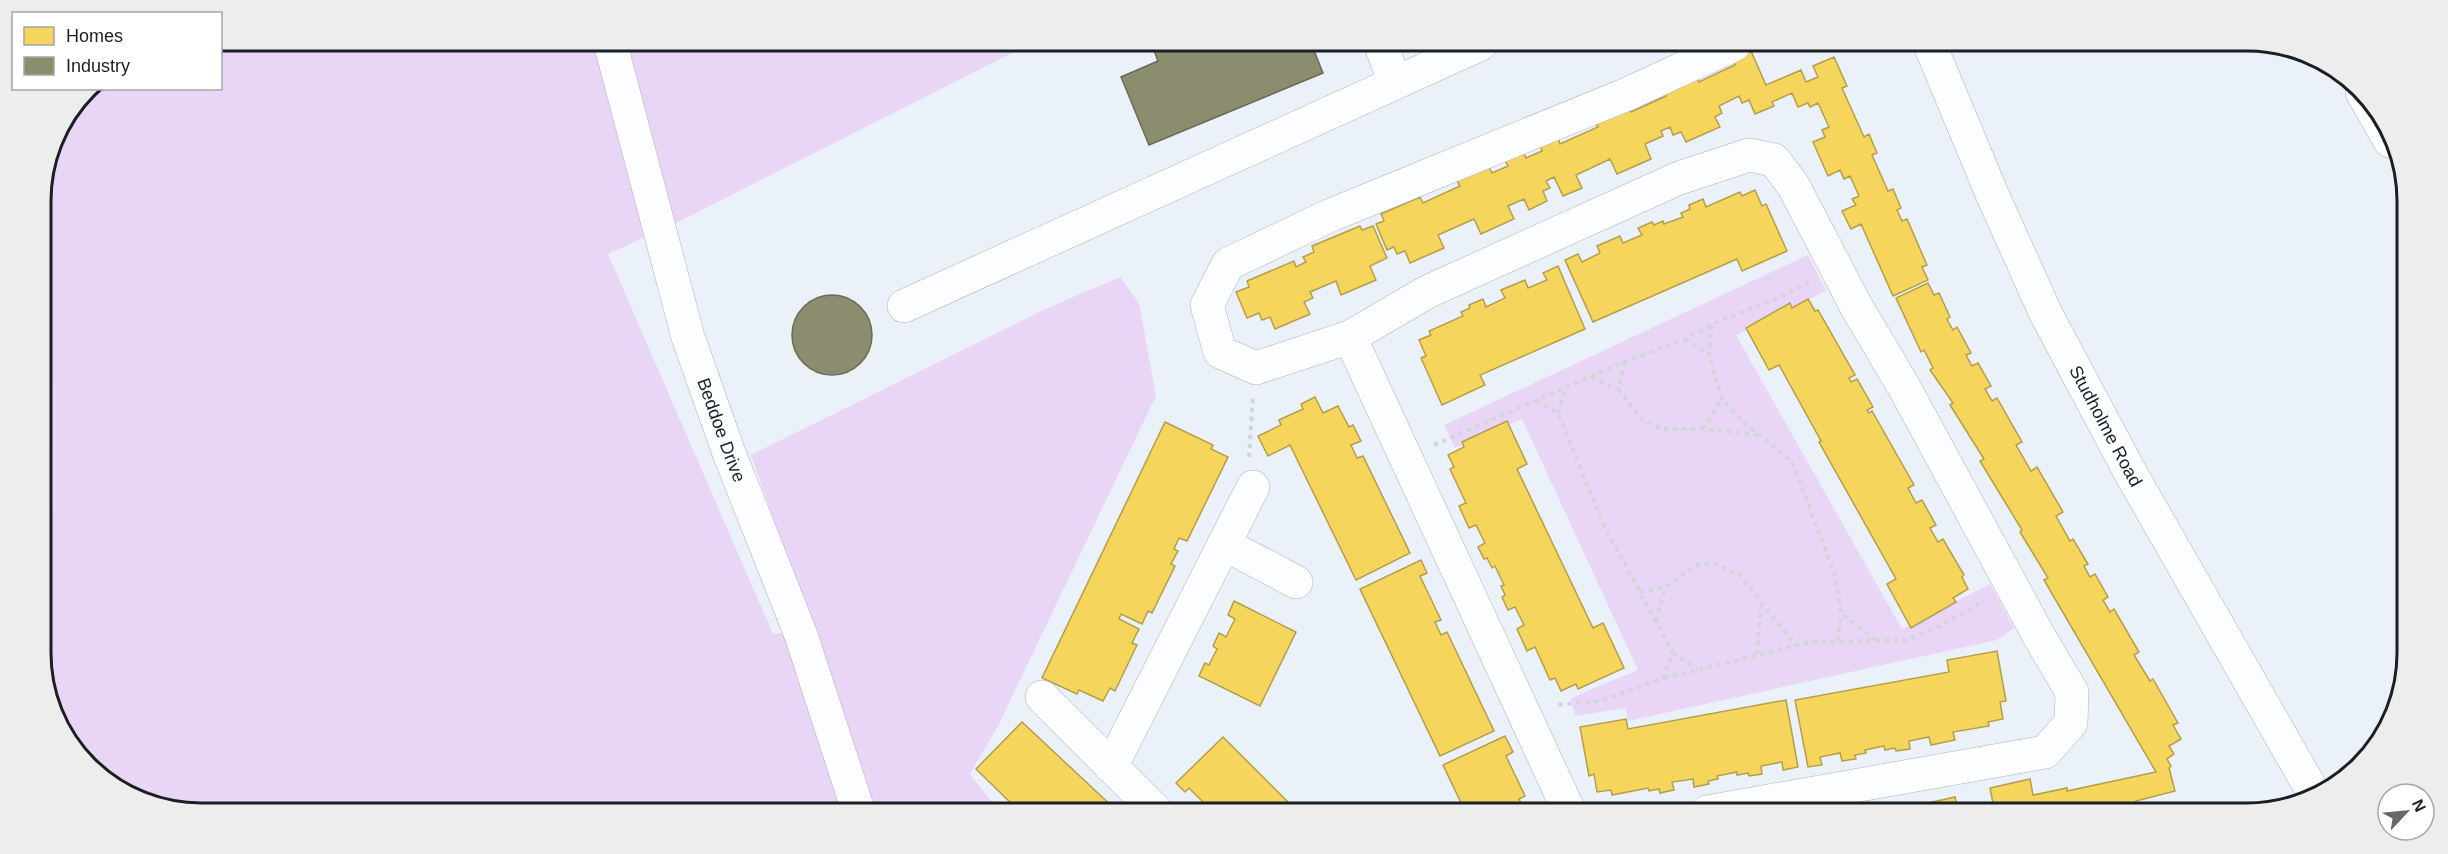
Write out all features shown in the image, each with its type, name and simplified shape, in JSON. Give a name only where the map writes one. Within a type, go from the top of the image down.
[{"type":"street","name":"Beddoe Drive","points":[[612,51],[688,337],[729,453],[801,635],[856,803]]},
{"type":"street","points":[[1383,51],[1395,81]]},
{"type":"street","points":[[904,306],[1465,51]]},
{"type":"street","points":[[1721,51],[1625,95],[1331,215],[1228,264],[1207,304],[1220,352],[1256,368],[1350,337],[1427,292],[1679,178],[1749,155],[1773,160],[1793,185],[2072,692],[2072,723],[2044,752],[1758,803]]},
{"type":"street","name":"Studholme Road","points":[[1933,51],[2046,314],[2130,472],[2311,788]]},
{"type":"street","points":[[1350,337],[1565,803]]},
{"type":"street","points":[[1111,767],[1253,487]]},
{"type":"street","points":[[1224,544],[1296,582]]},
{"type":"street","points":[[1042,698],[1148,803]]},
{"type":"path","points":[[1406,457],[1624,362],[1686,339],[1712,325],[1780,297],[1837,268]]},
{"type":"path","points":[[1712,325],[1709,354],[1722,399],[1759,435],[1792,462],[1835,575],[1841,613],[1838,641]]},
{"type":"path","points":[[1686,339],[1709,354]]},
{"type":"path","points":[[1620,390],[1624,362]]},
{"type":"path","points":[[1253,487],[1248,476],[1256,368]]},
{"type":"path","points":[[1590,377],[1620,390],[1640,418],[1661,429],[1703,429],[1759,435]]},
{"type":"path","points":[[1565,388],[1558,413],[1603,524],[1673,653],[1698,669]]},
{"type":"path","points":[[1703,429],[1722,399]]},
{"type":"path","points":[[1535,401],[1558,413]]},
{"type":"path","points":[[1640,592],[1665,587],[1696,565],[1716,564],[1740,575],[1761,605],[1795,645]]},
{"type":"path","points":[[1521,709],[1600,700],[1663,678],[1810,642],[1907,639],[1942,625],[2012,585]]},
{"type":"path","points":[[1656,621],[1665,587]]},
{"type":"path","points":[[1757,654],[1761,605]]},
{"type":"path","points":[[1841,613],[1876,640]]},
{"type":"path","points":[[1663,678],[1673,653]]},
{"type":"shaded area","points":[[222,51],[1016,51],[680,221],[608,254],[773,634],[812,630],[751,455],[1043,310],[1120,277],[1139,303],[1156,396],[998,726],[970,774],[993,803],[201,803],[162,798],[118,778],[88,752],[76,736],[59,701],[52,672],[51,192],[59,153],[76,118],[100,90],[222,90]]},
{"type":"shaded area","points":[[1808,255],[1826,291],[1736,335],[1902,629],[1990,584],[2014,628],[1997,640],[1628,721],[1626,708],[1575,716],[1571,698],[1638,670],[1522,419],[1455,448],[1444,425]]},
{"type":"building: Homes","points":[[1751,51],[1766,85],[1801,70],[1806,82],[1818,77],[1813,66],[1834,57],[1847,86],[1842,88],[1864,137],[1869,134],[1877,153],[1872,155],[1888,191],[1893,189],[1901,208],[1897,210],[1902,221],[1907,219],[1927,265],[1922,267],[1928,280],[1893,296],[1861,224],[1851,229],[1842,211],[1856,205],[1852,199],[1859,196],[1850,176],[1844,179],[1840,170],[1828,176],[1813,142],[1825,137],[1822,130],[1829,127],[1818,103],[1810,107],[1808,103],[1798,107],[1792,93],[1772,102],[1774,106],[1755,114],[1749,100],[1742,103],[1739,96],[1719,106],[1722,113],[1715,117],[1720,127],[1686,142],[1681,132],[1673,135],[1670,127],[1661,131],[1663,136],[1645,144],[1651,159],[1617,174],[1610,159],[1576,175],[1582,188],[1563,196],[1554,177],[1546,181],[1550,188],[1543,191],[1547,201],[1529,210],[1524,199],[1508,206],[1514,219],[1481,234],[1474,219],[1438,235],[1444,248],[1410,263],[1405,251],[1397,254],[1394,247],[1387,250],[1376,224],[1384,221],[1381,214],[1420,197],[1423,203],[1460,186],[1457,181],[1489,167],[1492,173],[1508,166],[1505,160],[1523,151],[1526,158],[1542,151],[1540,145],[1558,137],[1560,144],[1598,127],[1595,122],[1629,106],[1631,112],[1666,96],[1664,91],[1697,76],[1699,82],[1735,65],[1732,60]]},
{"type":"building: Homes","points":[[1755,190],[1762,206],[1766,204],[1787,251],[1742,271],[1737,259],[1593,322],[1565,260],[1578,254],[1582,262],[1600,253],[1597,246],[1620,236],[1623,243],[1642,235],[1638,228],[1652,222],[1654,225],[1663,221],[1664,224],[1683,217],[1681,213],[1690,209],[1689,205],[1703,199],[1706,207],[1740,192],[1742,196]]},
{"type":"building: Homes","points":[[1360,226],[1362,230],[1373,226],[1387,258],[1370,266],[1376,280],[1341,295],[1336,281],[1310,292],[1313,298],[1304,302],[1310,314],[1275,329],[1270,317],[1262,320],[1259,313],[1247,318],[1236,292],[1249,287],[1247,281],[1294,261],[1296,267],[1306,262],[1303,257],[1314,252],[1312,246]]},
{"type":"building: Homes","points":[[1558,266],[1585,329],[1480,375],[1485,385],[1442,405],[1421,358],[1426,356],[1419,340],[1431,335],[1429,331],[1463,316],[1461,312],[1470,308],[1469,305],[1483,299],[1486,307],[1505,298],[1501,290],[1525,280],[1528,288],[1547,280],[1543,273]]},
{"type":"building: Homes","points":[[1928,283],[1934,295],[1939,293],[1950,317],[1947,319],[1949,323],[1953,330],[1957,327],[1971,353],[1966,355],[1972,366],[1978,363],[1991,386],[1985,389],[1992,401],[1997,398],[2022,442],[2016,445],[2031,471],[2037,467],[2063,512],[2056,516],[2070,541],[2073,539],[2088,564],[2084,566],[2090,577],[2095,574],[2108,597],[2103,600],[2110,612],[2114,609],[2139,652],[2134,655],[2150,681],[2153,679],[2178,723],[2173,725],[2181,739],[2169,746],[2174,754],[2167,759],[2171,766],[2169,768],[2175,791],[2136,801],[2136,803],[1993,803],[1990,788],[2030,779],[2033,795],[2067,788],[2067,791],[2156,772],[2044,580],[2048,578],[1980,461],[1984,459],[1950,405],[1953,403],[1930,370],[1933,368],[1924,350],[1921,352],[1896,298]]},
{"type":"building: Homes","points":[[1808,299],[1815,311],[1818,310],[1855,375],[1849,378],[1851,382],[1857,379],[1873,407],[1867,410],[1869,413],[1872,411],[1914,485],[1908,488],[1916,503],[1922,500],[1936,525],[1930,528],[1938,542],[1943,539],[1964,575],[1962,577],[1968,589],[1953,598],[1956,602],[1911,628],[1887,584],[1896,579],[1819,442],[1821,441],[1779,365],[1769,370],[1746,328],[1790,303],[1792,308]]},
{"type":"building: Homes","points":[[1315,397],[1323,413],[1338,406],[1349,427],[1353,425],[1361,441],[1351,445],[1357,458],[1363,456],[1410,553],[1356,580],[1290,445],[1268,456],[1258,436],[1281,425],[1279,420],[1303,409],[1301,404]]},
{"type":"building: Homes","points":[[1507,421],[1527,464],[1517,469],[1593,628],[1603,623],[1624,668],[1578,689],[1576,684],[1561,691],[1555,678],[1550,680],[1535,647],[1527,651],[1517,629],[1524,625],[1515,607],[1508,610],[1502,597],[1505,595],[1501,586],[1504,585],[1495,566],[1492,568],[1478,547],[1485,543],[1476,525],[1469,528],[1459,506],[1466,503],[1450,469],[1454,467],[1448,455],[1464,447],[1462,442]]},
{"type":"building: Homes","points":[[1165,422],[1213,445],[1211,449],[1228,457],[1187,541],[1179,538],[1174,549],[1178,551],[1171,564],[1175,566],[1152,613],[1148,611],[1142,624],[1121,614],[1119,619],[1139,629],[1132,643],[1137,645],[1115,691],[1110,688],[1103,701],[1079,690],[1077,694],[1042,678]]},
{"type":"building: Homes","points":[[1421,560],[1427,573],[1420,576],[1441,620],[1435,622],[1441,635],[1447,632],[1494,731],[1440,756],[1360,589]]},
{"type":"building: Homes","points":[[1234,601],[1296,632],[1260,706],[1199,676],[1205,663],[1209,665],[1217,649],[1213,646],[1219,633],[1226,637],[1235,619],[1228,615]]},
{"type":"building: Homes","points":[[1997,651],[2006,701],[2000,702],[2003,719],[1988,722],[1989,726],[1953,732],[1955,740],[1931,745],[1929,737],[1909,741],[1910,749],[1885,750],[1884,746],[1865,750],[1866,753],[1855,755],[1856,759],[1842,761],[1840,753],[1820,757],[1822,765],[1808,767],[1795,700],[1949,672],[1947,660]]},
{"type":"building: Homes","points":[[1786,700],[1798,767],[1783,770],[1782,762],[1761,766],[1762,774],[1749,776],[1748,773],[1737,775],[1737,772],[1717,776],[1718,779],[1708,781],[1709,784],[1694,787],[1693,779],[1672,782],[1674,790],[1660,793],[1659,789],[1649,791],[1648,788],[1612,795],[1611,790],[1597,792],[1594,774],[1589,776],[1580,727],[1626,719],[1628,729]]},
{"type":"building: Homes","points":[[1022,722],[1109,803],[1011,803],[976,769]]},
{"type":"building: Homes","points":[[1505,736],[1513,752],[1506,756],[1525,796],[1519,799],[1521,803],[1461,803],[1443,765]]},
{"type":"building: Homes","points":[[1223,737],[1289,803],[1204,803],[1189,788],[1185,792],[1176,783]]},
{"type":"building: Homes","points":[[1955,797],[1956,803],[1928,803]]},
{"type":"building: Industry","points":[[1154,51],[1314,51],[1323,73],[1149,145],[1121,77],[1158,61]]},
{"type":"building: Industry","points":[[832,295],[847,298],[860,307],[869,320],[872,335],[869,350],[860,363],[847,372],[832,375],[817,372],[804,363],[795,350],[792,335],[795,320],[804,307],[817,298]]}]
